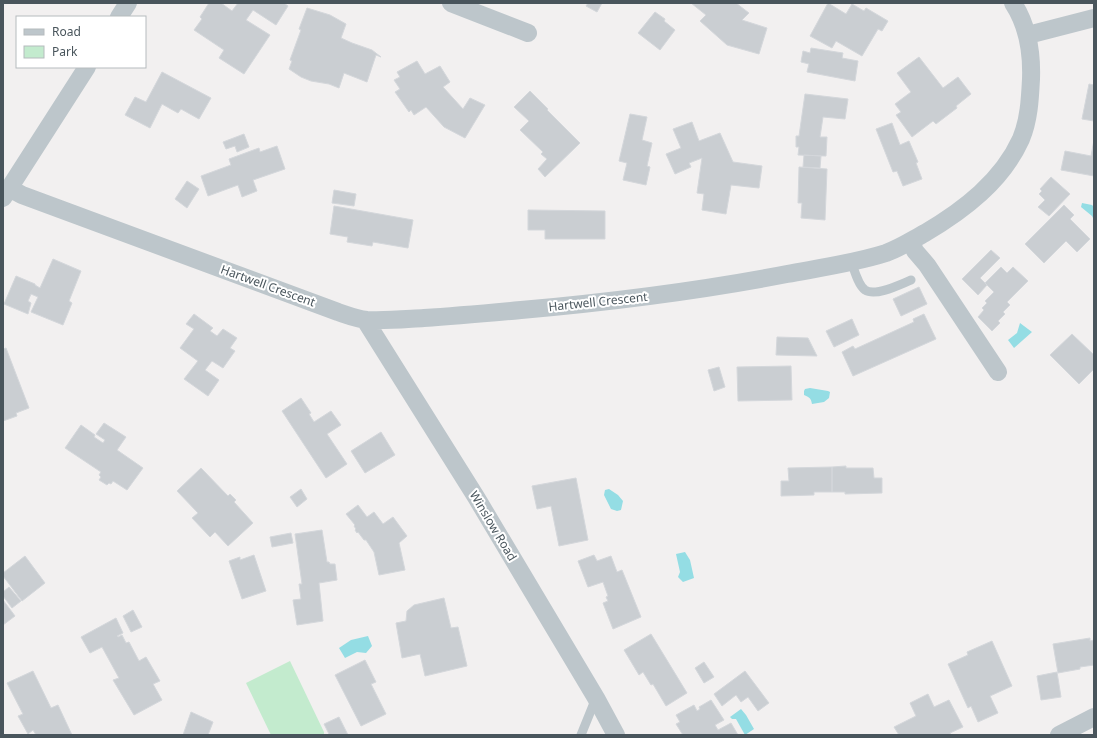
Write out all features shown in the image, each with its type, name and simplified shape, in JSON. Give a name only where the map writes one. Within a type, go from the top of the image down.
[{"type":"street","points":[[120,16],[128,3]]},
{"type":"street","points":[[451,3],[528,33]]},
{"type":"street","name":"Hartwell Crescent","points":[[6,193],[22,195],[338,312],[365,320],[398,320],[458,316],[601,302],[704,289],[753,281],[885,253],[911,241],[941,223],[979,195],[1010,159],[1022,137],[1027,119],[1030,101],[1031,54],[1028,35],[1013,3]]},
{"type":"street","points":[[1028,35],[1094,18]]},
{"type":"street","points":[[6,193],[86,68]]},
{"type":"street","points":[[911,241],[915,251],[927,265],[998,372]]},
{"type":"street","name":"Winslow Road","points":[[365,320],[476,497],[596,698],[616,735]]},
{"type":"street","points":[[1059,735],[1094,717]]},
{"type":"lane","points":[[851,261],[860,284],[865,290],[871,292],[880,291],[911,280]]},
{"type":"lane","points":[[581,735],[596,698]]},
{"type":"green space","points":[[290,661],[324,732],[324,735],[271,735],[246,683]]},
{"type":"water","points":[[1082,203],[1092,205],[1094,207],[1094,220],[1092,216],[1081,207]]},
{"type":"water","points":[[1020,323],[1032,332],[1014,348],[1008,340],[1017,333]]},
{"type":"water","points":[[810,388],[830,392],[829,398],[824,402],[812,404],[810,398],[804,395],[805,389]]},
{"type":"water","points":[[609,489],[618,495],[623,501],[621,510],[617,511],[611,509],[604,495],[605,490]]},
{"type":"water","points":[[685,552],[690,560],[694,578],[683,582],[678,577],[680,572],[676,554]]},
{"type":"water","points":[[368,636],[372,646],[366,653],[357,652],[345,658],[339,648],[351,640]]},
{"type":"water","points":[[741,709],[754,729],[745,735],[736,719],[732,719],[730,717]]},
{"type":"building","points":[[209,3],[221,3],[232,11],[238,3],[284,3],[288,6],[276,25],[253,10],[246,20],[270,35],[244,74],[219,58],[224,50],[194,30],[202,19],[200,17]]},
{"type":"building","points":[[588,3],[602,3],[597,12],[586,6]]},
{"type":"building","points":[[691,3],[736,3],[749,13],[742,20],[767,28],[759,54],[727,45],[700,21],[706,15]]},
{"type":"building","points":[[828,3],[846,14],[852,4],[864,11],[866,8],[888,21],[882,31],[878,29],[862,56],[836,41],[832,48],[810,36]]},
{"type":"building","points":[[307,8],[330,15],[346,24],[341,38],[372,50],[381,57],[376,55],[367,82],[344,73],[339,88],[329,84],[311,81],[301,77],[289,69],[292,61],[290,60],[301,30],[299,29]]},
{"type":"building","points":[[655,12],[665,19],[664,21],[675,30],[660,50],[638,33]]},
{"type":"building","points":[[811,48],[843,53],[842,58],[858,61],[855,81],[807,72],[809,64],[801,62],[803,51],[810,53]]},
{"type":"building","points":[[919,57],[943,88],[958,77],[971,94],[956,106],[957,108],[936,124],[933,121],[912,137],[896,115],[901,112],[895,104],[911,92],[897,73]]},
{"type":"building","points":[[417,61],[425,74],[440,66],[450,82],[443,87],[463,109],[470,98],[485,105],[465,138],[444,127],[426,107],[414,115],[411,110],[409,112],[395,92],[400,89],[394,80],[400,77],[397,72]]},
{"type":"building","points":[[162,72],[211,98],[199,119],[181,109],[178,113],[162,104],[150,128],[125,115],[135,97],[146,102]]},
{"type":"building","points":[[1089,84],[1094,85],[1094,121],[1082,119]]},
{"type":"building","points":[[530,91],[580,143],[545,177],[538,169],[547,159],[541,154],[543,152],[520,130],[529,121],[514,107]]},
{"type":"building","points":[[805,94],[848,99],[845,119],[823,117],[820,137],[827,137],[826,156],[798,155],[799,147],[796,147],[796,136],[799,136]]},
{"type":"building","points":[[630,114],[647,117],[642,140],[652,143],[647,166],[650,167],[646,185],[623,180],[627,163],[619,161]]},
{"type":"building","points":[[692,122],[699,141],[720,133],[733,162],[762,166],[759,188],[731,185],[726,214],[702,210],[704,194],[697,193],[702,158],[689,163],[691,167],[675,174],[666,154],[681,148],[673,129]]},
{"type":"building","points":[[892,123],[900,145],[909,141],[918,162],[916,163],[922,179],[903,186],[897,171],[893,172],[876,129]]},
{"type":"building","points":[[244,134],[249,147],[237,152],[235,146],[226,149],[223,142]]},
{"type":"building","points":[[1094,140],[1094,176],[1061,170],[1065,151],[1091,156]]},
{"type":"building","points":[[277,146],[285,169],[253,180],[257,191],[242,197],[238,185],[208,196],[201,176],[231,165],[229,159],[259,148],[260,152]]},
{"type":"building","points":[[804,155],[821,156],[820,168],[803,167]]},
{"type":"building","points":[[799,167],[827,169],[825,220],[801,218],[802,203],[798,203]]},
{"type":"building","points":[[1051,177],[1070,194],[1049,216],[1038,207],[1045,200],[1039,194],[1042,191],[1040,189]]},
{"type":"building","points":[[187,181],[199,189],[187,208],[175,199]]},
{"type":"building","points":[[334,190],[356,194],[354,206],[332,203]]},
{"type":"building","points":[[1064,205],[1074,215],[1070,219],[1090,239],[1077,252],[1066,241],[1044,263],[1025,244]]},
{"type":"building","points":[[334,206],[413,220],[408,248],[373,242],[372,246],[347,242],[348,237],[330,234]]},
{"type":"building","points":[[528,210],[605,211],[605,239],[545,239],[545,230],[528,230]]},
{"type":"building","points":[[991,250],[1000,258],[980,278],[987,285],[978,295],[962,279]]},
{"type":"building","points":[[53,259],[81,271],[69,301],[72,303],[63,325],[31,312],[38,297],[31,294],[28,301],[31,303],[28,314],[4,304],[16,276],[35,284],[40,288]]},
{"type":"building","points":[[1001,267],[1007,273],[1013,267],[1028,281],[1007,302],[1010,305],[1003,312],[1005,314],[998,321],[1000,323],[992,331],[978,317],[984,310],[982,308],[987,303],[985,301],[994,292],[985,283]]},
{"type":"building","points":[[919,287],[927,304],[901,316],[893,299]]},
{"type":"building","points":[[194,314],[213,328],[210,331],[217,336],[223,329],[237,338],[230,348],[235,351],[223,368],[212,361],[205,370],[219,380],[208,396],[184,379],[198,361],[180,348],[194,329],[186,324]]},
{"type":"building","points":[[924,314],[936,339],[853,376],[842,352],[853,346],[855,349],[914,322],[913,319]]},
{"type":"building","points":[[852,319],[859,335],[834,347],[826,331]]},
{"type":"building","points":[[1072,334],[1094,355],[1094,369],[1079,384],[1050,355]]},
{"type":"building","points":[[777,337],[808,338],[817,356],[776,355]]},
{"type":"building","points":[[6,348],[29,408],[16,413],[17,416],[3,421],[3,349]]},
{"type":"building","points":[[791,366],[792,400],[738,401],[737,367]]},
{"type":"building","points":[[719,367],[725,387],[714,391],[708,370]]},
{"type":"building","points":[[301,398],[311,413],[309,414],[314,422],[331,411],[341,425],[327,434],[347,464],[326,478],[282,411]]},
{"type":"building","points":[[104,423],[126,437],[117,450],[143,468],[127,490],[113,481],[111,484],[109,483],[107,485],[99,480],[101,477],[99,475],[101,472],[65,448],[81,425],[103,443],[105,440],[96,434]]},
{"type":"building","points":[[381,432],[395,455],[365,473],[351,451]]},
{"type":"building","points":[[846,466],[846,468],[873,468],[874,478],[882,478],[882,493],[845,494],[845,492],[832,492],[832,467]]},
{"type":"building","points":[[832,467],[832,492],[814,492],[814,495],[781,496],[781,481],[789,481],[788,468]]},
{"type":"building","points":[[201,468],[228,496],[230,494],[236,500],[234,502],[253,523],[228,546],[215,532],[210,537],[192,518],[198,513],[177,491]]},
{"type":"building","points":[[576,478],[588,540],[559,546],[551,506],[537,509],[532,486]]},
{"type":"building","points":[[301,489],[307,499],[297,507],[290,497]]},
{"type":"building","points":[[358,505],[367,517],[374,512],[383,524],[393,517],[407,536],[399,543],[405,570],[379,575],[374,552],[366,540],[364,540],[358,532],[357,533],[354,526],[355,525],[346,514]]},
{"type":"building","points":[[322,530],[327,562],[330,564],[335,564],[337,580],[319,583],[323,621],[297,625],[293,600],[301,599],[299,584],[302,584],[295,534]]},
{"type":"building","points":[[291,533],[293,543],[272,547],[270,537]]},
{"type":"building","points":[[254,555],[266,591],[242,599],[229,561],[240,557],[240,560]]},
{"type":"building","points":[[594,555],[597,561],[611,556],[617,572],[622,570],[641,617],[613,629],[603,603],[608,601],[606,597],[608,596],[603,582],[588,587],[578,561]]},
{"type":"building","points":[[25,556],[45,583],[22,601],[3,576],[3,573]]},
{"type":"building","points":[[9,587],[21,601],[12,608],[3,596],[3,592]]},
{"type":"building","points":[[444,598],[451,628],[458,627],[467,666],[425,676],[420,654],[402,658],[396,623],[406,621],[407,611],[414,605]]},
{"type":"building","points":[[3,600],[15,616],[3,625]]},
{"type":"building","points":[[133,610],[142,627],[131,632],[123,616]]},
{"type":"building","points":[[116,618],[123,633],[117,636],[122,635],[126,643],[129,642],[139,661],[146,657],[160,681],[153,684],[162,700],[134,715],[113,680],[119,678],[102,647],[90,653],[81,637]]},
{"type":"building","points":[[651,634],[687,693],[666,706],[653,684],[651,685],[643,672],[639,675],[624,650]]},
{"type":"building","points":[[1090,638],[1090,641],[1094,640],[1094,665],[1058,673],[1053,644]]},
{"type":"building","points":[[992,641],[1012,686],[990,696],[998,713],[978,722],[971,706],[968,708],[948,664],[968,655],[967,652]]},
{"type":"building","points":[[365,660],[376,682],[371,684],[386,714],[361,726],[335,675]]},
{"type":"building","points":[[704,662],[714,677],[704,683],[695,668]]},
{"type":"building","points":[[33,671],[51,708],[58,705],[72,735],[36,735],[33,730],[28,734],[18,716],[23,714],[7,683]]},
{"type":"building","points":[[745,671],[769,703],[758,711],[748,697],[741,702],[736,695],[722,706],[714,694]]},
{"type":"building","points":[[1057,672],[1061,697],[1041,700],[1037,676]]},
{"type":"building","points":[[928,694],[934,707],[949,700],[963,727],[950,733],[951,735],[899,735],[894,727],[916,716],[910,703]]},
{"type":"building","points":[[711,700],[724,720],[715,725],[718,730],[731,723],[738,735],[683,735],[676,724],[680,722],[676,715],[694,705],[697,711],[700,709],[699,707]]},
{"type":"building","points":[[191,712],[213,722],[208,735],[183,735]]},
{"type":"building","points":[[339,717],[348,735],[327,735],[329,734],[324,724]]}]
